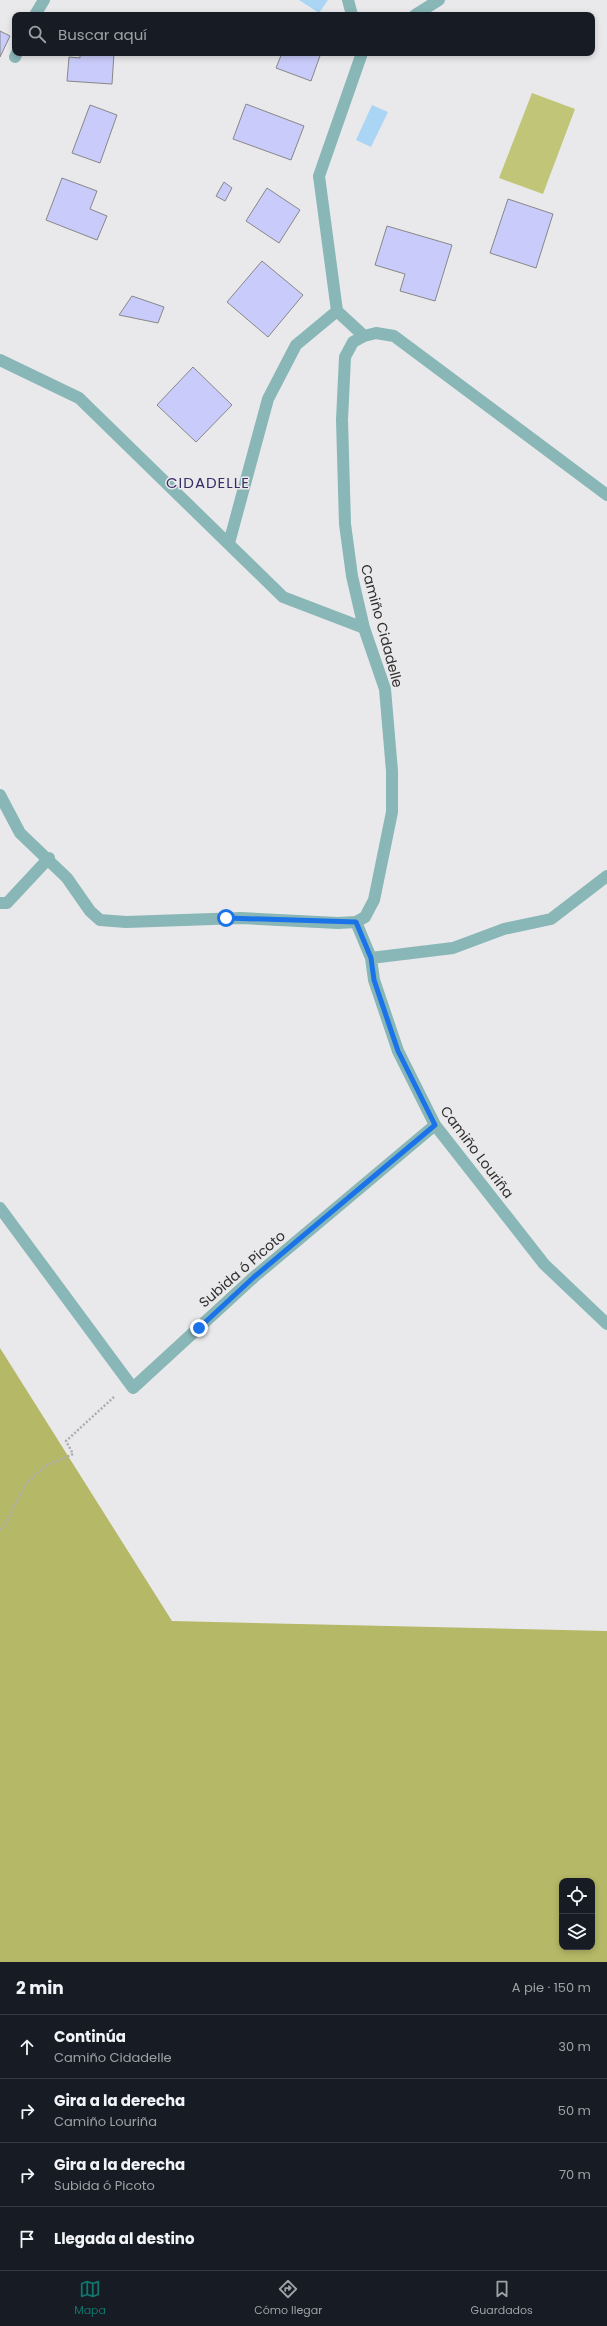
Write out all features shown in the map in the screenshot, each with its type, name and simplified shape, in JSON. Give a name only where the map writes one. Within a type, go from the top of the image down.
[{"type":"street","points":[[37,12],[44,0]]},
{"type":"street","points":[[348,0],[351,12]]},
{"type":"street","points":[[420,12],[439,0]]},
{"type":"street","points":[[361,56],[319,176],[337,311],[364,336],[376,333],[394,336],[607,495]]},
{"type":"street","points":[[229,543],[268,399],[296,345],[337,311]]},
{"type":"street","name":"Camiño Cidadelle","points":[[356,922],[365,917],[374,900],[392,812],[392,771],[385,690],[364,628],[352,576],[345,524],[342,420],[345,357],[353,342],[364,336]]},
{"type":"street","points":[[0,360],[79,398],[229,543],[282,597],[364,628]]},
{"type":"street","points":[[0,795],[20,833],[49,858],[67,878],[90,911],[100,920],[126,922],[241,918],[356,922]]},
{"type":"street","points":[[0,903],[7,903],[49,858]]},
{"type":"street","points":[[371,958],[453,948],[504,929],[551,919],[607,876]]},
{"type":"street","name":"Camiño Louriña","points":[[356,922],[371,958],[374,980],[398,1051],[435,1125],[544,1264],[607,1324]]},
{"type":"street","name":"Subida ó Picoto","points":[[130,1382],[133,1388],[254,1277],[435,1125]]},
{"type":"street","points":[[0,1208],[130,1382]]},
{"type":"path","points":[[0,1530],[4,1527],[25,1485],[46,1466],[73,1454],[66,1441],[130,1382]]},
{"type":"green space","points":[[532,93],[575,109],[543,194],[499,178]]},
{"type":"green space","points":[[0,1348],[172,1621],[607,1631],[607,1962],[0,1962]]},
{"type":"water","points":[[299,0],[328,0],[320,12]]},
{"type":"water","points":[[372,105],[388,112],[371,147],[356,140]]},
{"type":"building","points":[[0,31],[10,36],[0,57]]},
{"type":"building","points":[[80,56],[114,56],[112,84],[67,81],[69,57],[80,58]]},
{"type":"building","points":[[281,56],[320,56],[311,81],[276,68]]},
{"type":"building","points":[[246,104],[304,126],[291,160],[233,139]]},
{"type":"building","points":[[90,105],[117,115],[100,163],[72,153]]},
{"type":"building","points":[[62,178],[97,191],[90,209],[107,216],[97,240],[46,220]]},
{"type":"building","points":[[224,182],[232,188],[225,201],[216,196]]},
{"type":"building","points":[[267,188],[300,210],[279,243],[246,221]]},
{"type":"building","points":[[508,199],[553,214],[536,268],[490,253]]},
{"type":"building","points":[[387,226],[452,245],[435,301],[400,291],[405,274],[375,265]]},
{"type":"building","points":[[262,261],[303,295],[268,337],[227,302]]},
{"type":"building","points":[[132,296],[164,307],[158,323],[119,315]]},
{"type":"building","points":[[193,367],[232,405],[196,442],[157,405]]},
{"type":"district","name":"CIDADELLE","points":[[208,482]]},
{"type":"route","points":[[199,1328],[254,1277],[435,1125],[398,1051],[374,980],[371,958],[356,922],[338,923],[226,918]]}]
